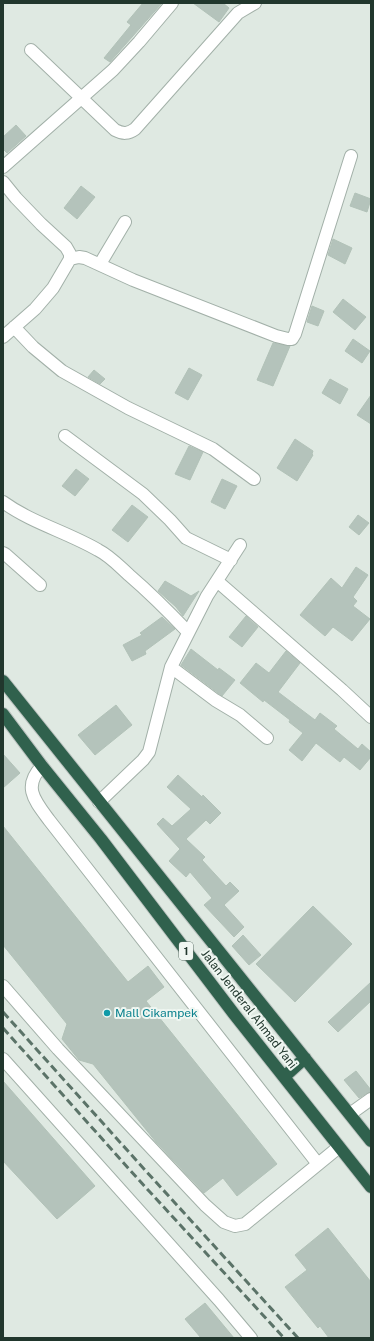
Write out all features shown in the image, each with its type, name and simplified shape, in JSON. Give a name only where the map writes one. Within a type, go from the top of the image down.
[{"type":"highway","name":"Jalan Jenderal Ahmad Yani","points":[[3,681],[371,1141]]},
{"type":"highway","name":"Jalan Jenderal Ahmad Yani","points":[[3,714],[42,766],[101,839],[234,1014],[371,1187]]},
{"type":"highway","points":[[284,1077],[305,1058]]},
{"type":"street","points":[[3,167],[118,65],[172,3]]},
{"type":"street","points":[[32,50],[115,130],[121,133],[130,132],[135,129],[238,13],[255,3]]},
{"type":"street","points":[[70,259],[79,257],[85,258],[133,280],[276,336],[292,339],[295,334],[351,156]]},
{"type":"street","points":[[3,182],[41,224],[66,247],[70,254],[70,259],[53,288],[35,309],[3,338]]},
{"type":"street","points":[[100,264],[125,222]]},
{"type":"street","points":[[14,327],[33,347],[62,371],[128,408],[213,449],[254,479]]},
{"type":"street","points":[[65,436],[143,494],[186,538],[231,560]]},
{"type":"street","points":[[3,502],[16,512],[100,551],[166,608],[188,632]]},
{"type":"street","points":[[99,802],[143,760],[149,752],[170,667],[207,596],[240,545]]},
{"type":"street","points":[[3,553],[40,586]]},
{"type":"street","points":[[217,581],[371,717]]},
{"type":"street","points":[[170,667],[216,700],[240,715],[267,738]]},
{"type":"street","points":[[42,766],[32,778],[32,792],[36,802],[318,1164]]},
{"type":"street","points":[[3,986],[69,1060],[205,1205],[224,1222],[235,1226],[245,1224],[339,1146]]},
{"type":"street","points":[[3,1059],[214,1294],[251,1338]]},
{"type":"street","points":[[350,1114],[371,1099]]},
{"type":"building","points":[[143,3],[162,3],[110,62],[104,58],[131,25],[127,22]]},
{"type":"building","points":[[193,3],[223,3],[229,8],[219,22]]},
{"type":"building","points":[[16,125],[26,136],[7,153],[3,149],[3,137]]},
{"type":"building","points":[[81,186],[95,197],[77,219],[64,208]]},
{"type":"building","points":[[355,193],[371,199],[367,212],[350,206]]},
{"type":"building","points":[[333,239],[352,248],[345,264],[328,255]]},
{"type":"building","points":[[343,299],[366,317],[355,330],[333,312]]},
{"type":"building","points":[[312,306],[324,311],[318,326],[307,322]]},
{"type":"building","points":[[353,339],[370,351],[362,363],[345,351]]},
{"type":"building","points":[[273,343],[290,346],[273,386],[257,380]]},
{"type":"building","points":[[189,368],[202,375],[188,400],[175,393]]},
{"type":"building","points":[[94,370],[105,379],[100,384],[88,377]]},
{"type":"building","points":[[330,379],[348,389],[340,404],[322,393]]},
{"type":"building","points":[[371,395],[371,424],[357,415]]},
{"type":"building","points":[[295,439],[313,451],[313,455],[297,481],[277,468]]},
{"type":"building","points":[[189,446],[203,452],[190,480],[175,474]]},
{"type":"building","points":[[76,469],[89,479],[75,496],[62,486]]},
{"type":"building","points":[[222,479],[237,486],[225,509],[211,502]]},
{"type":"building","points":[[132,505],[148,517],[128,542],[112,530]]},
{"type":"building","points":[[358,515],[369,523],[359,535],[349,527]]},
{"type":"building","points":[[356,567],[368,575],[353,597],[357,601],[353,606],[370,619],[352,641],[333,627],[325,636],[300,615],[331,578],[342,588]]},
{"type":"building","points":[[165,581],[191,596],[199,591],[183,616],[176,607],[158,591]]},
{"type":"building","points":[[246,616],[258,627],[242,647],[229,637]]},
{"type":"building","points":[[162,617],[175,629],[145,651],[146,654],[132,661],[123,645],[142,635],[140,633]]},
{"type":"building","points":[[191,649],[218,670],[219,668],[235,680],[222,696],[181,665]]},
{"type":"building","points":[[286,651],[300,663],[278,692],[315,720],[320,713],[337,726],[334,729],[358,749],[362,744],[371,752],[371,757],[360,770],[344,757],[340,762],[316,743],[302,761],[289,750],[303,733],[289,722],[290,720],[264,700],[263,702],[240,683],[256,663],[269,673]]},
{"type":"building","points":[[116,705],[132,725],[95,755],[78,735]]},
{"type":"building","points":[[3,754],[20,773],[3,788]]},
{"type":"building","points":[[178,775],[202,797],[203,795],[221,813],[210,824],[206,820],[186,839],[205,857],[202,860],[226,886],[230,882],[239,891],[224,905],[244,927],[234,937],[204,905],[212,898],[190,872],[186,877],[169,861],[180,849],[157,824],[163,818],[172,826],[191,809],[167,787]]},
{"type":"building","name":"Mall Cikampek","points":[[3,826],[128,982],[148,966],[164,987],[146,1001],[277,1164],[237,1196],[223,1178],[204,1193],[156,1142],[93,1064],[79,1060],[62,1039],[67,1024],[3,945]]},
{"type":"building","points":[[313,906],[352,944],[295,1002],[256,964]]},
{"type":"building","points":[[243,935],[261,955],[249,965],[232,946]]},
{"type":"building","points":[[371,982],[371,1001],[338,1032],[328,1022]]},
{"type":"building","points":[[356,1071],[371,1090],[371,1092],[359,1098],[344,1080]]},
{"type":"building","points":[[3,1081],[95,1186],[57,1219],[3,1161]]},
{"type":"building","points":[[328,1228],[371,1282],[371,1338],[329,1338],[320,1326],[318,1328],[285,1287],[307,1270],[295,1255]]},
{"type":"building","points":[[205,1303],[234,1338],[201,1338],[185,1319]]},
{"type":"railway","points":[[3,1012],[298,1338]]},
{"type":"railway","points":[[3,1028],[138,1179],[284,1338]]},
{"type":"place","name":"Mall Cikampek","points":[[107,1013]]}]
